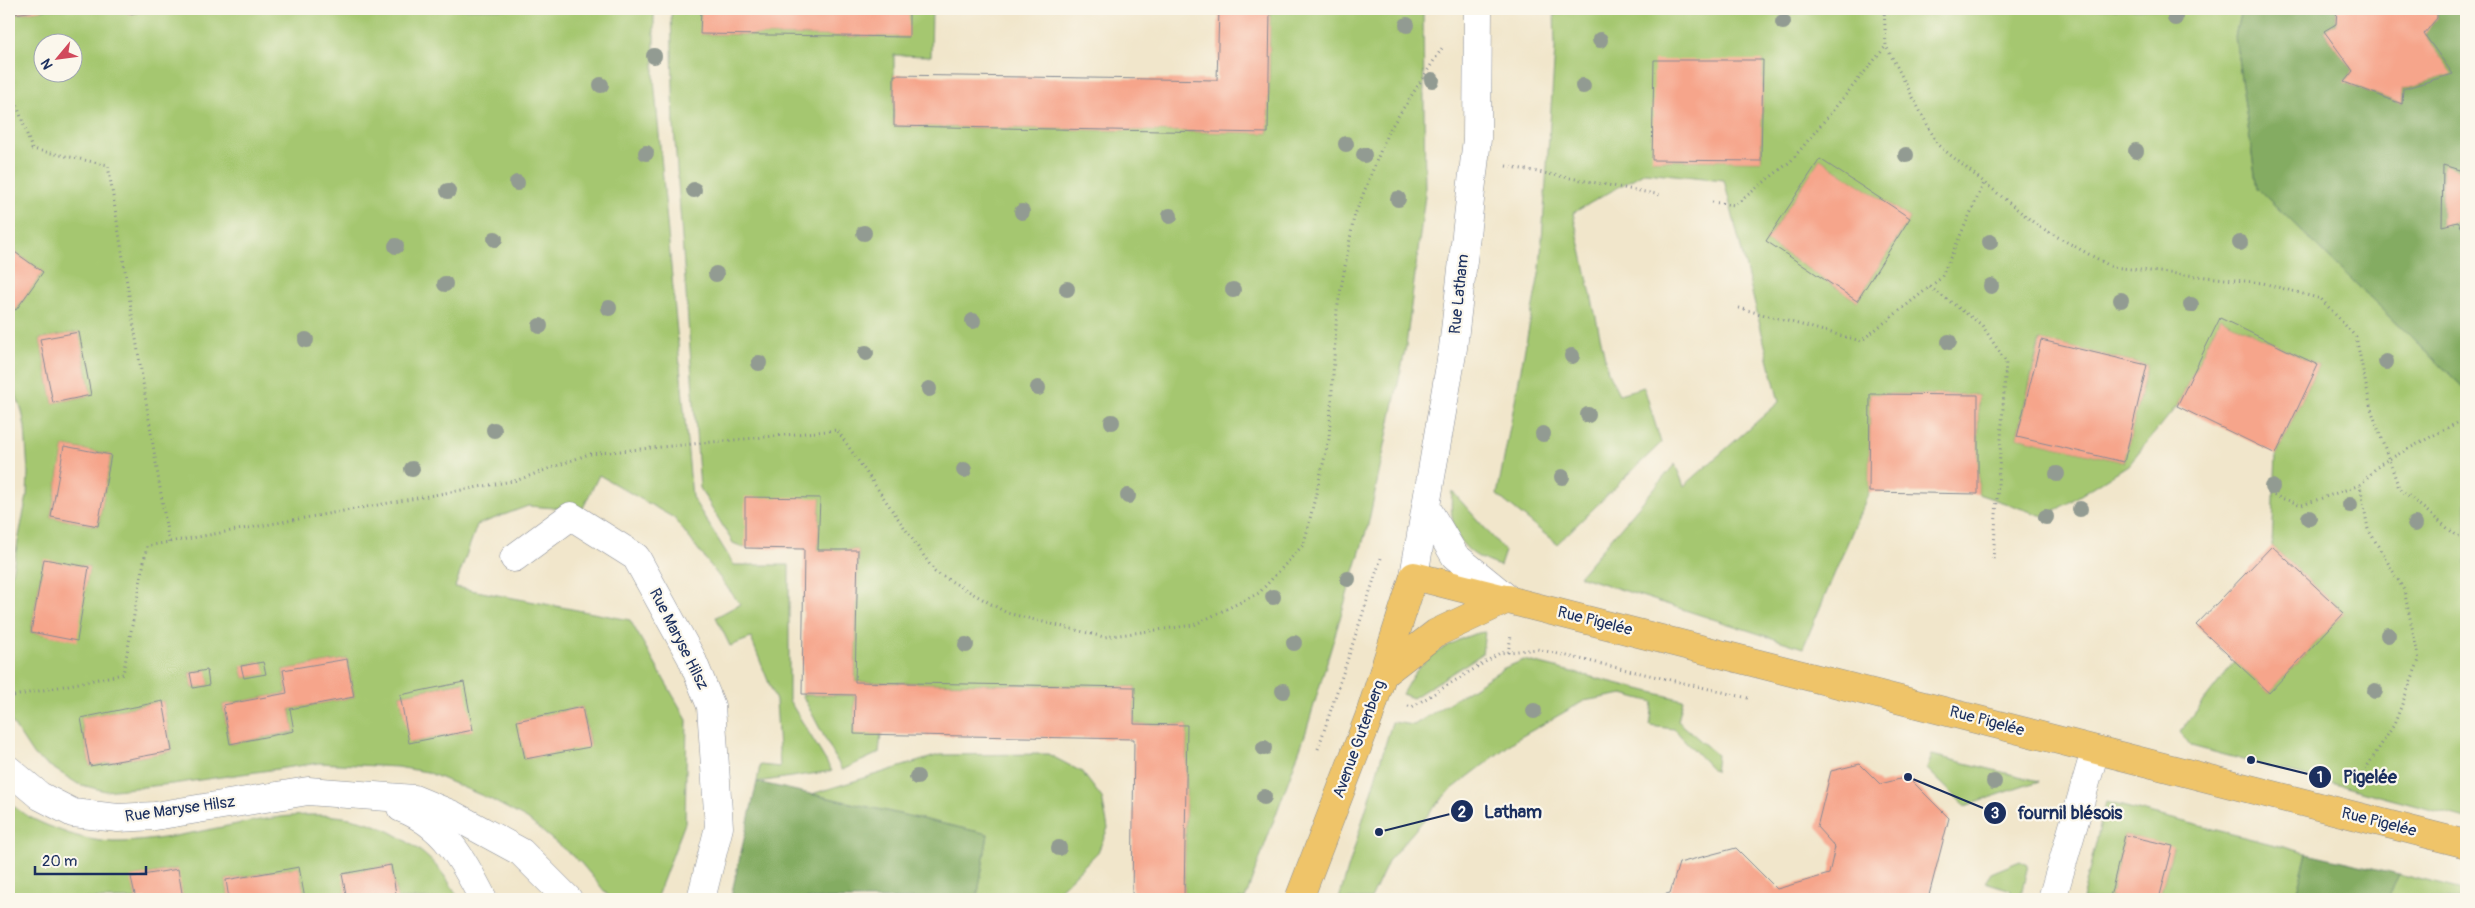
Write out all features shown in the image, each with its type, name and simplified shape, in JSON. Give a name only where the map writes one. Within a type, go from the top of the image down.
[{"type":"main road","name":"Rue Pigelée","points":[[1414,576],[2466,844]]},
{"type":"main road","name":"Avenue Gutenberg","points":[[1299,899],[1369,717],[1414,576]]},
{"type":"main road","points":[[1383,674],[1436,633],[1508,599]]},
{"type":"street","name":"Rue Latham","points":[[1414,576],[1454,348],[1477,139],[1478,9]]},
{"type":"street","points":[[1426,507],[1455,556],[1508,599]]},
{"type":"street","name":"Rue Maryse Hilsz","points":[[514,558],[571,516],[636,557],[691,657],[711,706],[719,826],[701,899]]},
{"type":"street","points":[[2052,899],[2095,750]]},
{"type":"street","name":"Rue Maryse Hilsz","points":[[9,770],[40,796],[73,813],[118,818],[154,816],[308,791],[414,799],[460,819],[521,852],[568,899]]},
{"type":"street","name":"Rue Maryse Hilsz","points":[[365,794],[414,813],[449,840],[483,899]]},
{"type":"path","points":[[1884,9],[1886,46],[1938,145],[2038,226],[2112,267],[2263,283],[2321,299],[2356,337],[2371,409],[2399,488],[2457,536],[2466,538]]},
{"type":"path","points":[[1444,35],[1444,54]]},
{"type":"path","points":[[9,697],[123,674],[147,546],[169,544],[518,480],[589,454],[837,430],[935,572],[1007,613],[1104,637],[1194,625],[1259,593],[1304,544],[1329,438],[1337,310],[1354,216],[1388,132],[1444,44]]},
{"type":"path","points":[[1712,202],[1735,205],[1791,161],[1886,46]]},
{"type":"path","points":[[9,82],[32,149],[108,165],[169,544]]},
{"type":"path","points":[[1474,159],[1630,191],[1660,195]]},
{"type":"path","points":[[1739,308],[1861,341],[1941,278],[1984,183]]},
{"type":"path","points":[[1930,287],[1982,325],[2006,362],[1993,561]]},
{"type":"path","points":[[2269,494],[2302,505],[2360,484],[2380,464],[2388,459],[2466,418]]},
{"type":"path","points":[[2338,811],[2394,725],[2419,660],[2404,590],[2368,529],[2360,484]]},
{"type":"path","points":[[1339,684],[1382,554]]},
{"type":"path","points":[[1405,705],[1412,707],[1500,653],[1537,649],[1750,698]]},
{"type":"green space","points":[[9,9],[13,9],[15,14],[48,9],[127,9],[128,14],[153,9],[654,9],[654,79],[692,497],[734,565],[789,565],[789,700],[832,771],[757,782],[760,765],[780,767],[776,701],[751,638],[730,646],[716,617],[740,604],[674,518],[599,475],[582,510],[528,506],[477,525],[455,587],[630,620],[687,720],[685,823],[656,899],[611,899],[581,863],[527,819],[490,799],[427,772],[397,767],[319,763],[172,784],[105,791],[78,784],[34,756],[9,718],[9,587],[27,496],[28,473],[22,411],[9,376],[9,306],[16,310],[43,272],[9,248]],"holes":[[[79,332],[91,395],[53,403],[40,339]],[[64,446],[111,455],[98,526],[51,517]],[[44,560],[89,567],[76,640],[31,632]],[[347,659],[354,697],[290,709],[294,732],[230,744],[223,705],[287,693],[283,670]],[[263,662],[265,674],[244,678],[241,666]],[[206,670],[209,685],[193,688],[190,673]],[[463,682],[472,730],[410,743],[400,695]],[[163,701],[172,751],[90,766],[81,718]],[[582,707],[590,746],[525,759],[518,721]]]},
{"type":"green space","points":[[671,9],[701,9],[701,34],[908,37],[909,9],[932,9],[931,56],[894,55],[894,126],[1268,133],[1270,9],[1423,9],[1425,195],[1406,346],[1368,525],[1305,735],[1245,899],[1184,899],[1187,725],[1134,724],[1135,687],[855,682],[858,550],[818,550],[820,498],[745,548],[733,543],[700,488],[674,127]]},
{"type":"green space","points":[[1554,9],[2241,9],[2235,37],[2257,188],[2466,390],[2466,819],[2191,746],[2180,732],[2235,661],[2269,693],[2344,613],[2272,546],[2276,454],[2318,365],[2220,318],[2177,406],[2128,465],[2046,517],[1978,494],[1978,395],[1870,394],[1869,492],[1803,648],[1579,576],[1675,464],[1684,486],[1779,402],[1724,180],[1645,172],[1573,213],[1608,372],[1619,394],[1644,387],[1661,443],[1557,544],[1497,495],[1540,269],[1555,49]],"holes":[[[1763,60],[1761,161],[1652,160]],[[1820,159],[1910,218],[1857,301],[1766,241]],[[2040,340],[2147,365],[2124,462],[2017,437]]]},
{"type":"green space","points":[[2241,9],[2337,9],[2336,24],[2324,31],[2353,71],[2344,82],[2402,104],[2403,89],[2452,74],[2424,34],[2437,18],[2437,9],[2466,9],[2466,172],[2443,166],[2442,225],[2458,222],[2466,234],[2466,390],[2257,188],[2235,37]]},
{"type":"green space","points":[[1452,491],[1505,551],[1500,566],[1475,555],[1466,548],[1460,539],[1452,518]]},
{"type":"green space","points":[[1485,632],[1482,654],[1413,698],[1402,694],[1415,673],[1439,651],[1467,636]]},
{"type":"green space","points":[[1524,660],[1683,700],[1678,721],[1717,755],[1715,772],[1674,729],[1650,726],[1653,702],[1623,694],[1584,701],[1517,739],[1447,793],[1389,860],[1371,899],[1339,899],[1392,722],[1414,725],[1504,668]]},
{"type":"green space","points":[[802,695],[855,695],[854,733],[881,734],[879,753],[842,770]]},
{"type":"green space","points":[[1048,754],[1082,772],[1102,798],[1108,828],[1098,852],[1050,899],[977,899],[988,834],[812,794],[939,755]]},
{"type":"green space","points":[[1932,755],[2039,781],[1965,806],[1927,769]]},
{"type":"green space","points":[[757,782],[988,834],[977,899],[733,899],[731,896]]},
{"type":"green space","points":[[9,802],[30,817],[61,831],[76,836],[113,842],[150,840],[264,819],[302,815],[339,816],[375,825],[409,843],[438,868],[459,899],[397,899],[391,865],[343,874],[347,899],[305,899],[299,867],[226,880],[229,899],[183,899],[177,869],[132,877],[136,899],[22,899],[9,895]]},
{"type":"green space","points":[[2106,802],[2307,853],[2295,899],[2159,899],[2173,847],[2125,835],[2110,897],[2116,899],[2082,899]]},
{"type":"green space","points":[[2307,853],[2399,874],[2388,899],[2295,899]]},
{"type":"green space","points":[[2020,861],[2028,865],[2020,899],[2009,899],[2011,890],[1985,882],[1991,873]]},
{"type":"green space","points":[[2399,874],[2466,891],[2466,899],[2388,899]]},
{"type":"building","points":[[13,9],[42,9],[42,10],[14,14]]},
{"type":"building","points":[[127,9],[155,9],[155,10],[128,14]]},
{"type":"building","points":[[701,9],[909,9],[909,37],[700,34]]},
{"type":"building","points":[[1219,9],[1270,9],[1268,133],[894,126],[894,75],[1217,80]]},
{"type":"building","points":[[2337,9],[2437,9],[2437,18],[2424,34],[2453,74],[2403,89],[2402,104],[2344,82],[2353,71],[2324,31],[2336,24]]},
{"type":"building","points":[[1654,60],[1763,60],[1761,161],[1652,160]]},
{"type":"building","points":[[1820,159],[1910,218],[1857,301],[1766,241]]},
{"type":"building","points":[[2443,165],[2466,172],[2466,234],[2458,222],[2442,226]]},
{"type":"building","points":[[9,248],[43,272],[16,310],[9,306]]},
{"type":"building","points":[[2220,318],[2318,365],[2276,454],[2177,406]]},
{"type":"building","points":[[79,332],[91,395],[53,403],[40,339]]},
{"type":"building","points":[[2041,340],[2147,365],[2124,462],[2017,437]]},
{"type":"building","points":[[1870,394],[1978,395],[1978,494],[1869,492]]},
{"type":"building","points":[[64,446],[111,455],[98,526],[51,517]]},
{"type":"building","points":[[745,497],[820,498],[818,550],[858,550],[855,682],[1135,687],[1134,724],[1187,725],[1184,899],[1132,899],[1134,739],[854,734],[855,695],[802,694],[804,549],[745,548]]},
{"type":"building","points":[[2272,546],[2344,613],[2269,693],[2196,625]]},
{"type":"building","points":[[44,559],[89,567],[77,641],[31,632]]},
{"type":"building","points":[[347,659],[354,697],[290,709],[294,731],[230,744],[223,705],[287,693],[283,670]]},
{"type":"building","points":[[263,662],[266,674],[244,678],[241,666]]},
{"type":"building","points":[[207,670],[209,685],[193,688],[190,673]]},
{"type":"building","points":[[464,682],[473,730],[409,743],[400,695]]},
{"type":"building","points":[[163,701],[172,751],[90,766],[81,718]]},
{"type":"building","points":[[582,707],[590,747],[525,759],[517,721]]},
{"type":"building","points":[[1860,764],[1880,784],[1908,777],[1949,818],[1928,899],[1646,899],[1670,893],[1679,863],[1736,848],[1777,889],[1829,874],[1835,847],[1817,827],[1831,771]]},
{"type":"building","points":[[2125,835],[2173,846],[2159,899],[2116,899],[2110,897]]},
{"type":"building","points":[[391,865],[397,899],[347,899],[342,874]]},
{"type":"building","points":[[299,867],[305,899],[229,899],[226,880]]},
{"type":"building","points":[[178,869],[183,899],[136,899],[131,877]]},
{"type":"place","name":"Pigelée","points":[[2251,760]]},
{"type":"place","name":"fournil blésois","points":[[1908,777]]},
{"type":"place","name":"Latham","points":[[1379,832]]}]
